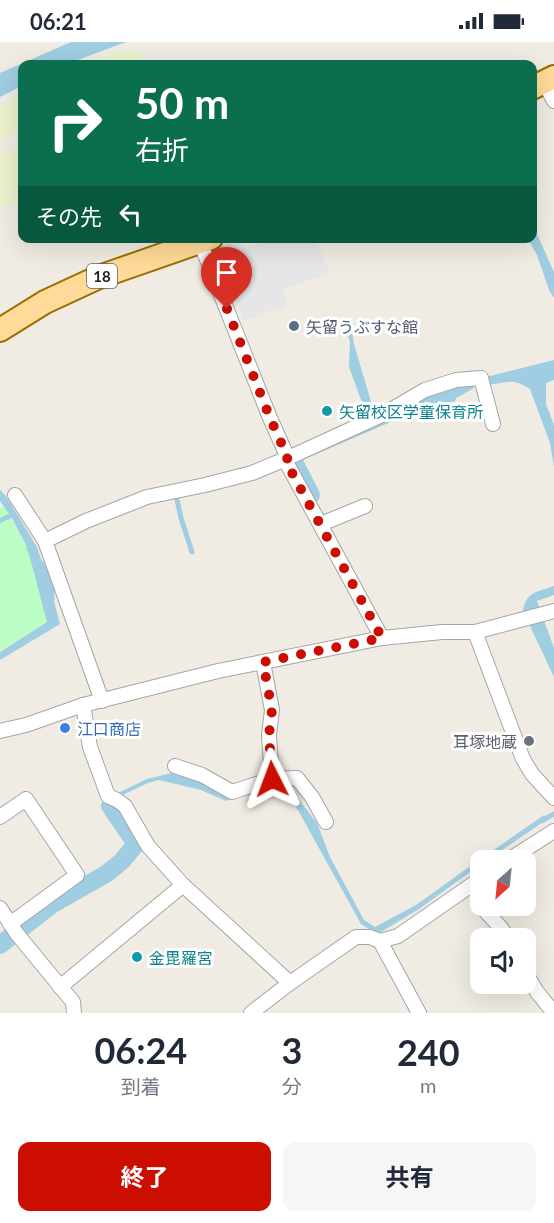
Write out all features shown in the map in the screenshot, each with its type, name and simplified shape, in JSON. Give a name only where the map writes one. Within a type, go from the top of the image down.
[{"type":"main road","name":"18","points":[[0,330],[45,302],[99,277],[196,243]]},
{"type":"street","points":[[206,243],[288,463],[382,638]]},
{"type":"street","points":[[48,548],[102,515],[147,497],[205,485],[288,463],[425,390],[456,380],[481,378],[493,424]]},
{"type":"street","points":[[15,495],[48,548],[102,701]]},
{"type":"street","points":[[321,525],[365,506]]},
{"type":"street","points":[[0,731],[26,725],[83,705],[218,671],[382,638],[442,632],[475,632],[552,611]]},
{"type":"street","points":[[475,632],[523,759],[532,774],[554,798]]},
{"type":"street","points":[[263,662],[272,710],[269,735],[272,779]]},
{"type":"street","points":[[83,705],[90,747],[108,796],[121,803],[148,846],[183,885],[290,983]]},
{"type":"street","points":[[175,766],[202,775],[232,792],[272,779],[297,778],[312,797],[326,822]]},
{"type":"street","points":[[0,817],[26,799],[77,875],[14,929]]},
{"type":"street","points":[[524,850],[554,831]]},
{"type":"street","points":[[60,987],[183,885]]},
{"type":"street","points":[[251,1013],[356,938],[370,937],[380,941],[398,936],[470,887]]},
{"type":"street","points":[[467,889],[470,893]]},
{"type":"street","points":[[0,908],[14,929],[73,1002],[74,1013]]},
{"type":"street","points":[[490,916],[501,928]]},
{"type":"street","points":[[380,941],[419,1013]]},
{"type":"street","points":[[536,989],[554,1013]]},
{"type":"green space","points":[[127,50],[135,51],[142,60],[98,60]]},
{"type":"green space","points":[[18,96],[18,133],[0,140],[0,105]]},
{"type":"green space","points":[[18,147],[18,200],[0,207],[0,154]]},
{"type":"green space","points":[[4,506],[29,549],[47,622],[0,651],[0,509]]},
{"type":"shaded area","points":[[260,243],[317,243],[330,273],[283,289],[287,305],[244,321],[221,262],[225,255]]},
{"type":"water","points":[[71,42],[126,42],[78,60],[30,60]]},
{"type":"water","points":[[18,65],[18,88],[0,97],[0,73]]},
{"type":"water","points":[[537,234],[554,272],[554,298],[549,290],[537,255],[530,243],[537,243]]},
{"type":"water","points":[[351,325],[354,344],[372,405],[364,408],[349,367],[350,342],[345,327]]},
{"type":"water","points":[[554,360],[554,380],[546,383],[546,404],[554,425],[554,467],[550,443],[530,389],[512,382],[484,384],[482,378]]},
{"type":"water","points":[[472,383],[474,388],[456,398],[455,401],[428,406],[286,467],[420,391]]},
{"type":"water","points":[[0,490],[37,547],[60,624],[0,660],[0,652],[47,622],[27,547],[12,518],[0,523],[0,518],[9,514],[0,501]]},
{"type":"water","points":[[554,586],[554,595],[537,601],[554,648],[554,677],[523,611],[530,596]]},
{"type":"water","points":[[180,771],[216,789],[286,783],[317,823],[330,857],[364,920],[375,927],[416,905],[470,866],[470,872],[419,909],[381,932],[374,932],[361,924],[287,794],[277,791],[261,792],[242,795],[226,801],[201,790],[159,780],[120,796],[118,793],[147,779]]},
{"type":"water","points":[[544,815],[546,820],[502,850],[494,850]]},
{"type":"waterway","points":[[293,460],[311,495]]},
{"type":"waterway","points":[[176,495],[192,552]]},
{"type":"waterway","points":[[41,563],[51,581],[52,599]]},
{"type":"waterway","points":[[0,945],[53,904],[106,874],[122,861],[136,844],[110,806]]},
{"type":"waterway","points":[[541,821],[554,814]]},
{"type":"place","name":"矢留うぶすな館","points":[[294,326]]},
{"type":"place","name":"矢留校区学童保育所","points":[[327,411]]},
{"type":"place","name":"江口商店","points":[[65,728]]},
{"type":"place","name":"耳塚地蔵","points":[[529,741]]},
{"type":"place","name":"金毘羅宮","points":[[137,957]]},
{"type":"route","points":[[227,309],[288,458],[285,460],[382,638],[263,662],[272,710],[269,735],[272,779]]}]
